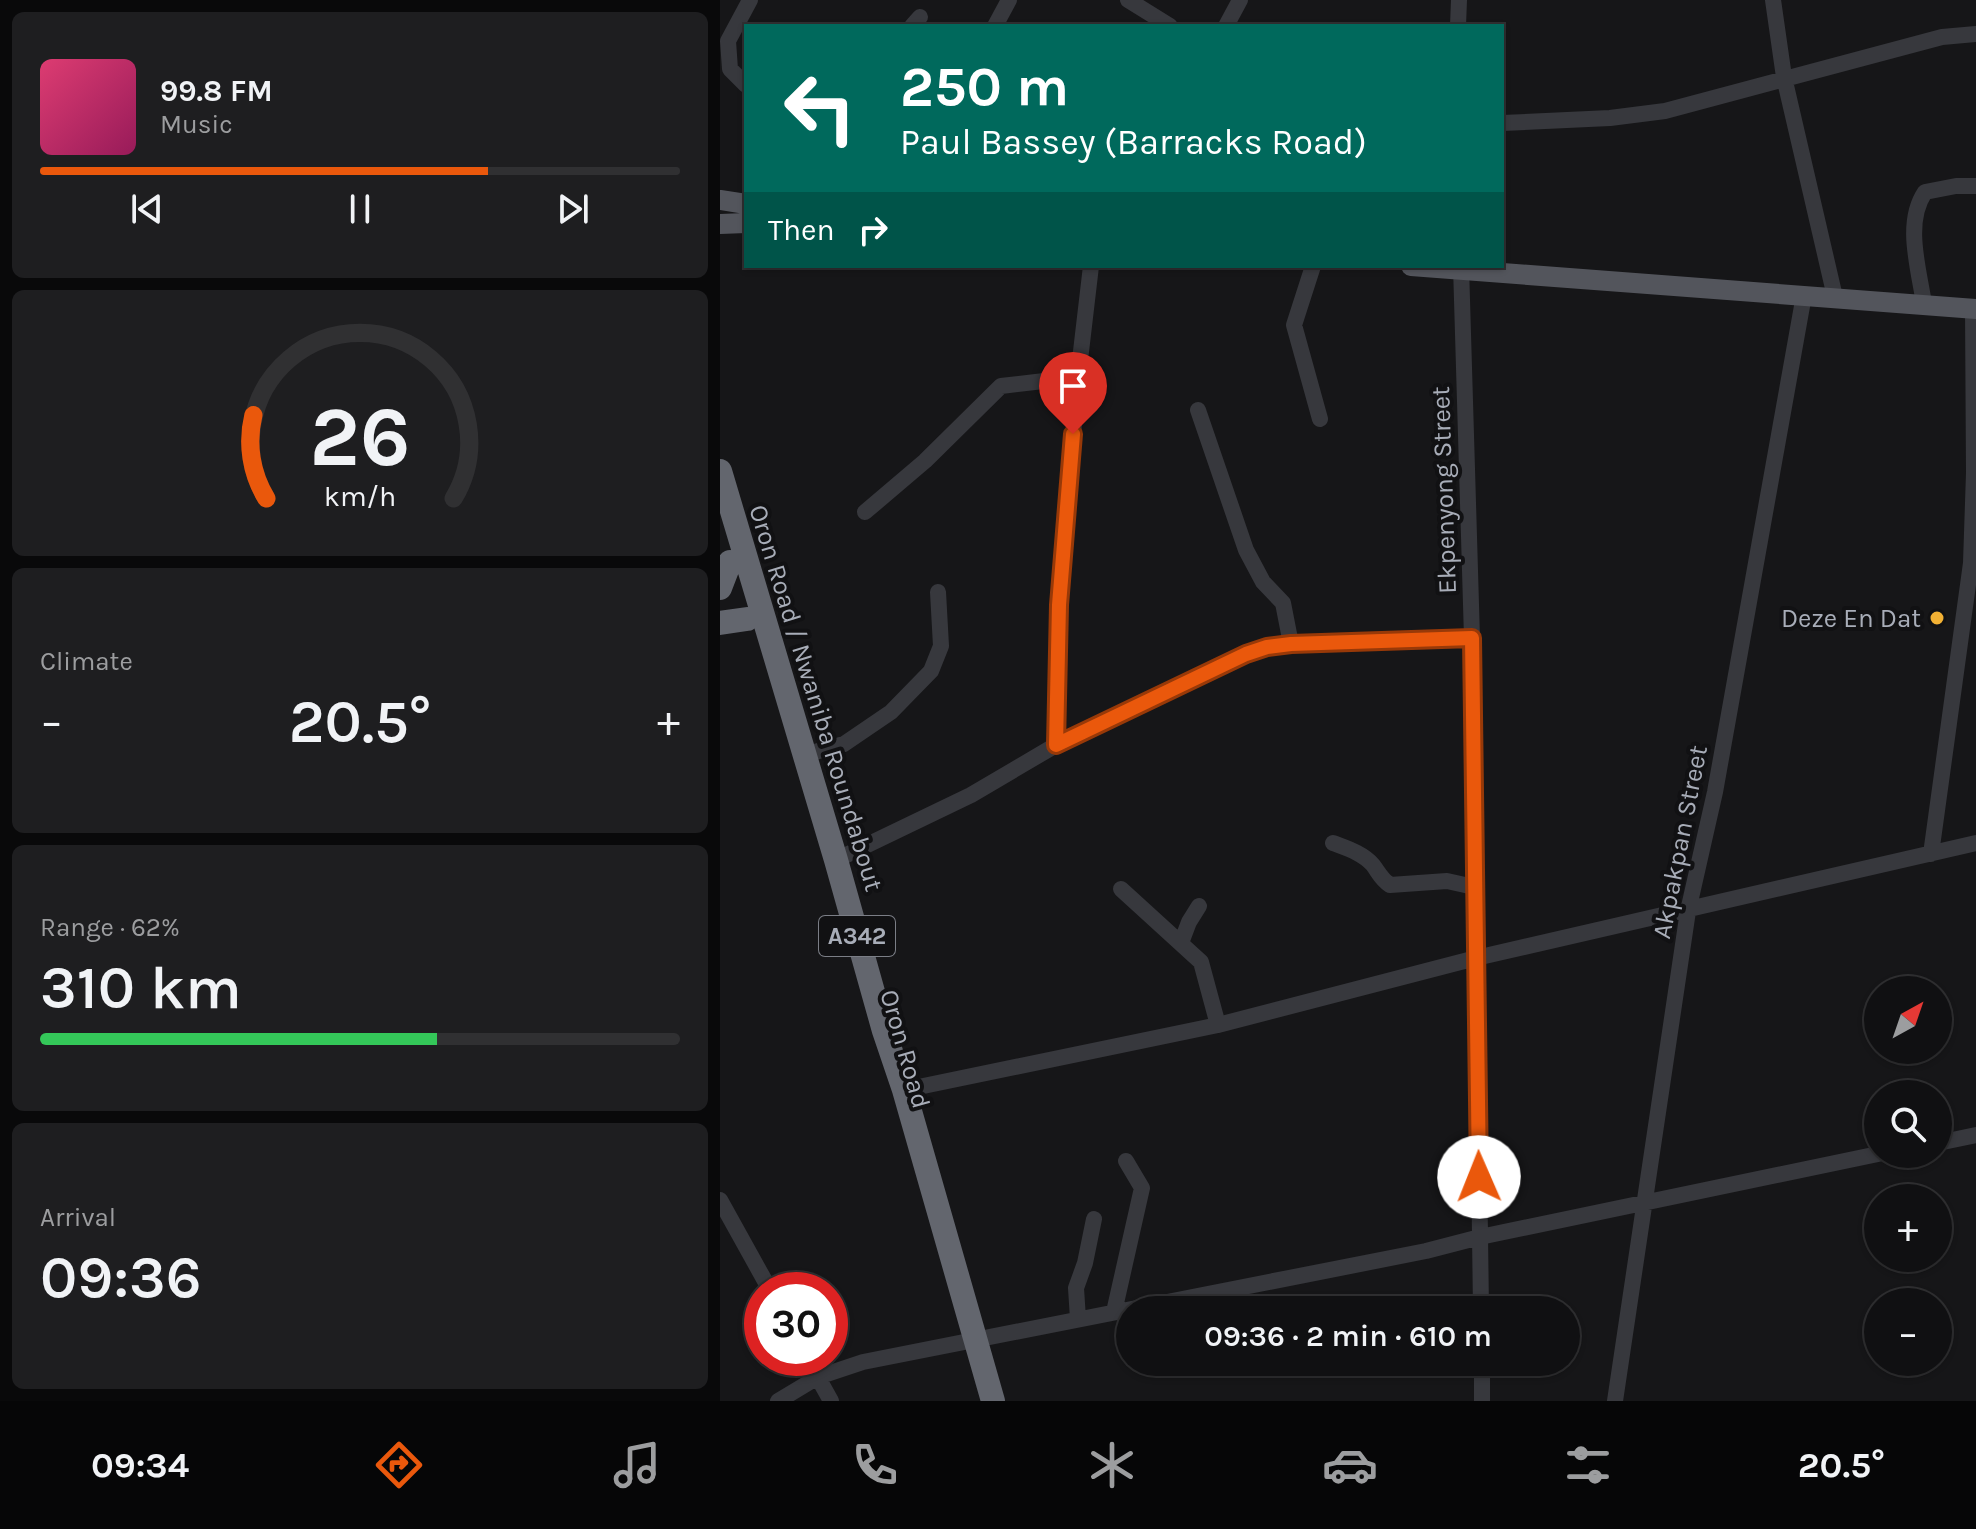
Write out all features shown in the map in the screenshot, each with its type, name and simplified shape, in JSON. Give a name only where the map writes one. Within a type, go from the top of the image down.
[{"type":"highway","name":"Oron Road / Nwaniba Roundabout","points":[[720,471],[904,1090],[967,1341],[993,1401]]},
{"type":"highway","name":"Oron Road","points":[[720,530],[921,1204],[967,1341],[977,1401]]},
{"type":"highway","points":[[720,588],[730,562]]},
{"type":"highway","points":[[720,623],[747,619]]},
{"type":"main road","points":[[720,200],[744,204]]},
{"type":"main road","points":[[720,224],[744,223]]},
{"type":"main road","points":[[1461,268],[1974,309]]},
{"type":"street","points":[[744,83],[730,69],[728,41],[750,0]]},
{"type":"street","points":[[996,24],[1009,0]]},
{"type":"street","points":[[1128,0],[1167,24]]},
{"type":"street","points":[[1227,24],[1240,0]]},
{"type":"street","points":[[1458,24],[1459,0]]},
{"type":"street","points":[[1773,0],[1784,77],[1835,297]]},
{"type":"street","points":[[1504,123],[1610,118],[1665,111],[1942,37],[1976,34]]},
{"type":"street","points":[[1924,304],[1914,225],[1916,205],[1925,192],[1976,186]]},
{"type":"street","points":[[1056,745],[1059,605],[1078,377],[1091,268]]},
{"type":"street","points":[[1312,268],[1294,325],[1320,419]]},
{"type":"street","name":"Ekpenyong Street","points":[[1461,268],[1472,638],[1481,1296]]},
{"type":"street","name":"Akpakpan Street","points":[[1615,1401],[1688,911],[1715,792],[1804,295]]},
{"type":"street","points":[[1931,854],[1971,563],[1974,309]]},
{"type":"street","points":[[865,512],[925,461],[1001,386],[1078,377]]},
{"type":"street","points":[[1198,410],[1246,550],[1263,582],[1283,603],[1291,644]]},
{"type":"street","points":[[804,755],[844,744],[891,712],[931,671],[941,646],[938,592]]},
{"type":"street","points":[[836,860],[971,795],[1056,745],[1246,654],[1291,644],[1472,638]]},
{"type":"street","points":[[1333,843],[1372,863],[1390,885],[1447,881],[1474,887]]},
{"type":"street","points":[[904,1090],[1218,1025],[1476,958],[1976,843]]},
{"type":"street","points":[[1121,889],[1201,962],[1218,1025]]},
{"type":"street","points":[[1181,943],[1199,906]]},
{"type":"street","points":[[1952,1140],[1976,1135]]},
{"type":"street","points":[[778,1401],[818,1377],[863,1362],[1426,1251],[1864,1157]]},
{"type":"street","points":[[1114,1312],[1142,1188],[1126,1161]]},
{"type":"street","points":[[720,1200],[760,1272]]},
{"type":"street","points":[[1078,1319],[1076,1288],[1094,1219]]},
{"type":"street","points":[[1482,1376],[1482,1401]]},
{"type":"street","points":[[818,1377],[831,1401]]},
{"type":"place","name":"Deze En Dat","points":[[1937,618]]},
{"type":"route","points":[[1073,434],[1059,605],[1056,745],[1246,654],[1267,647],[1472,638],[1479,1177]]}]
